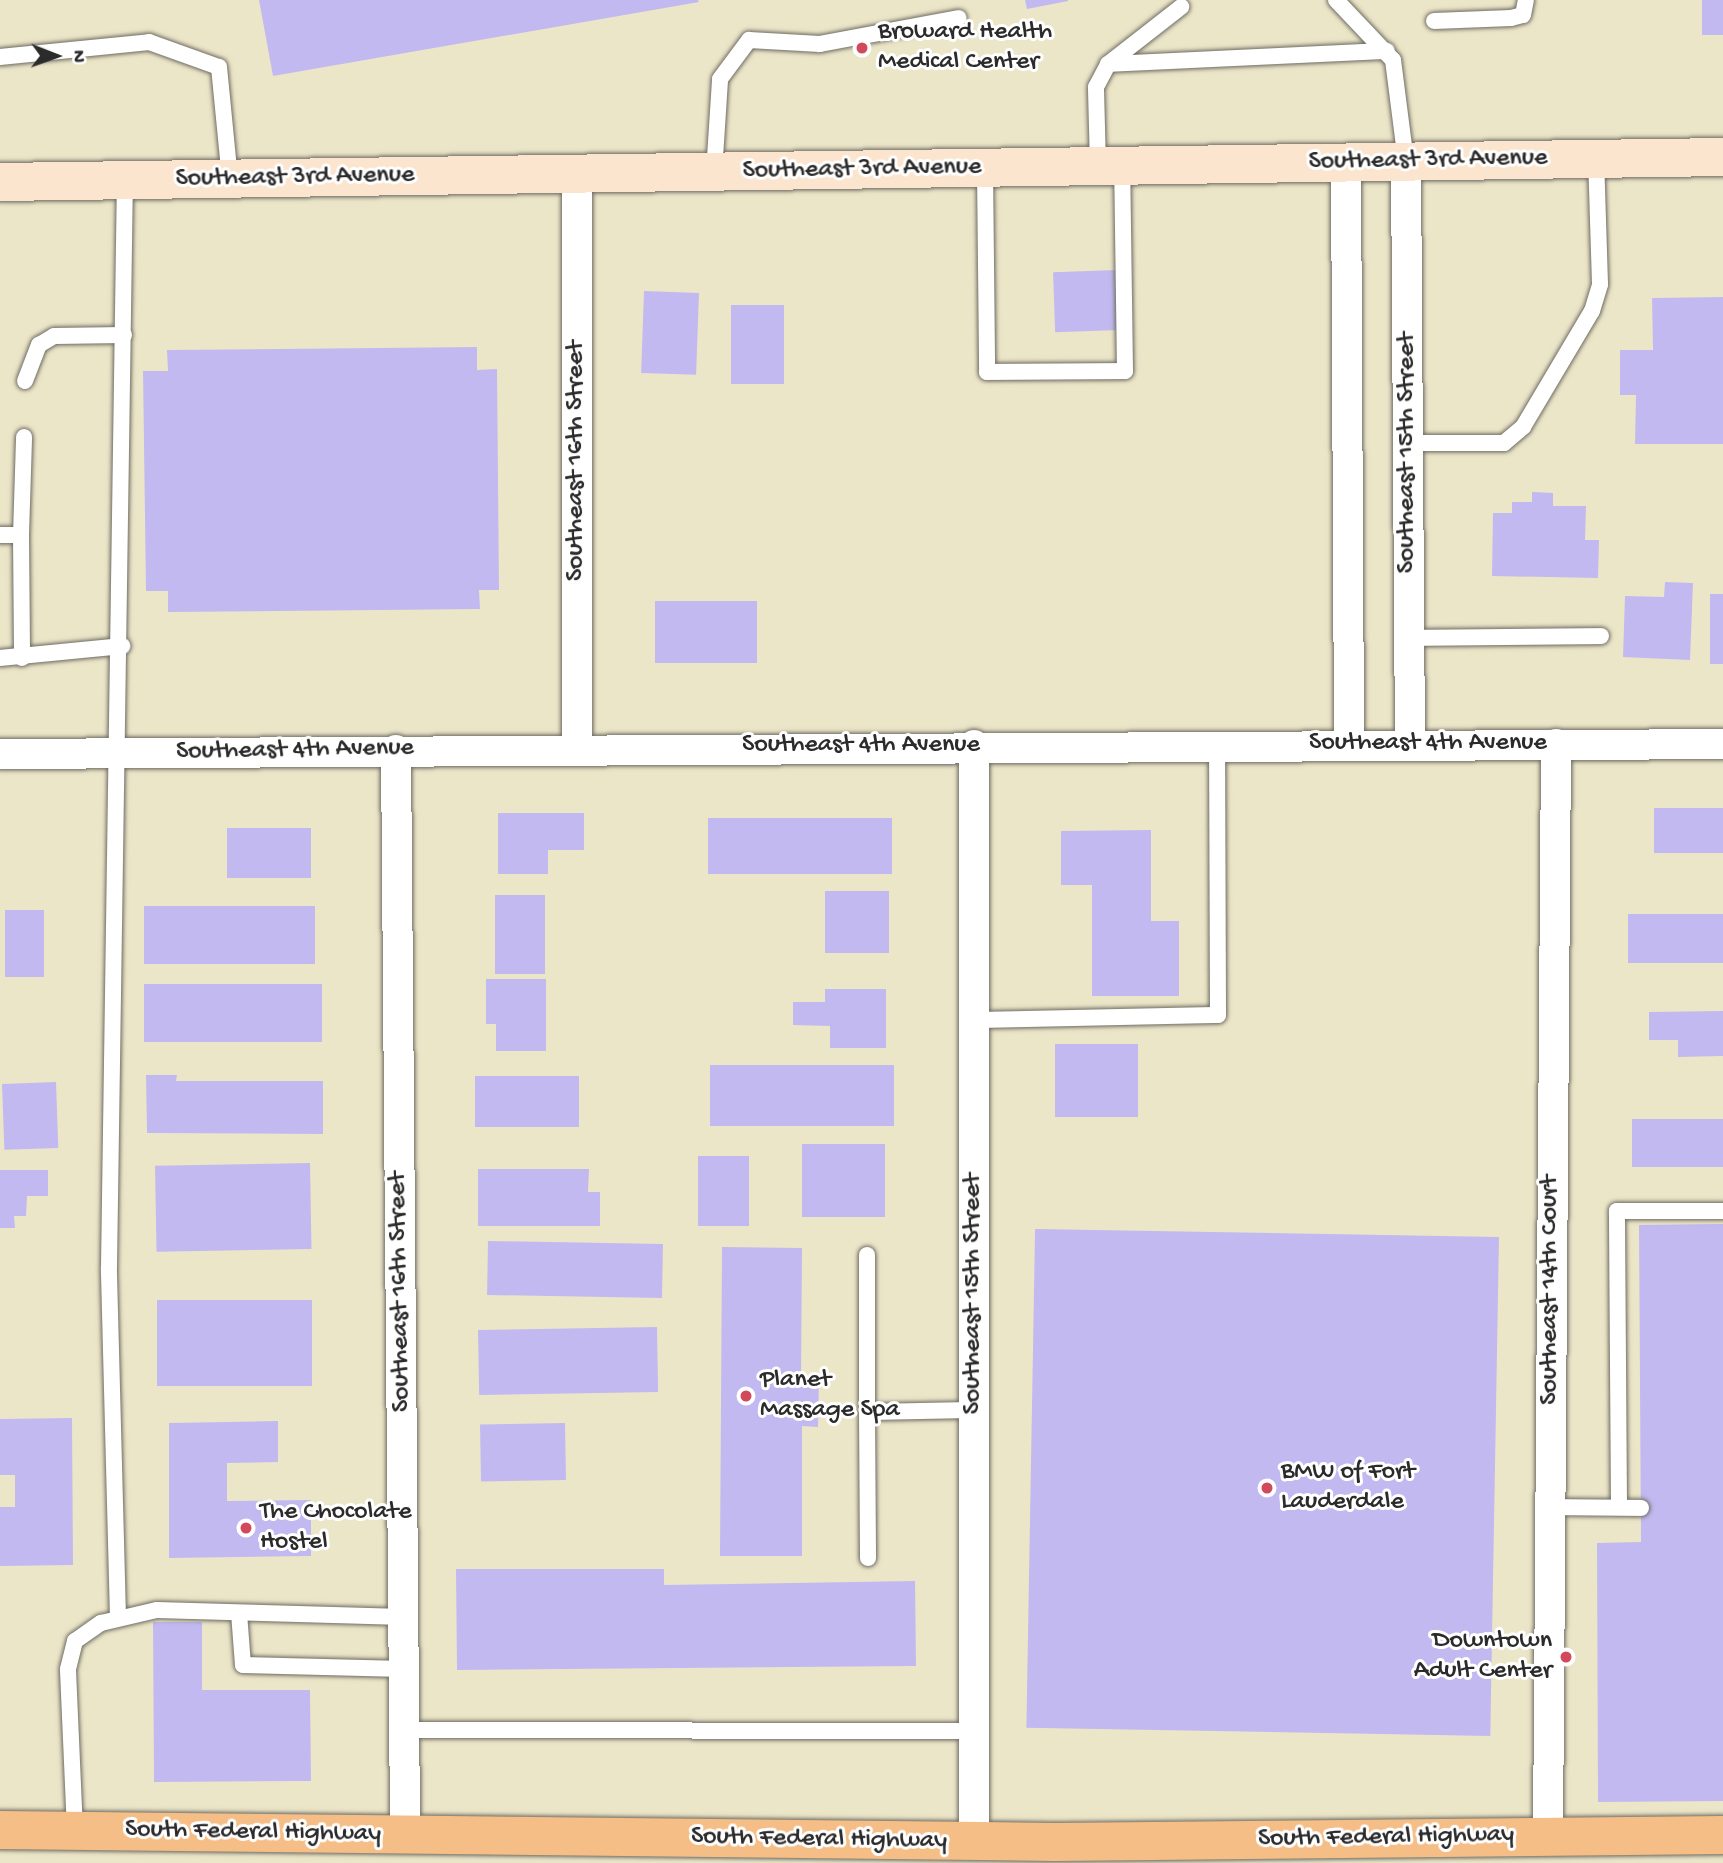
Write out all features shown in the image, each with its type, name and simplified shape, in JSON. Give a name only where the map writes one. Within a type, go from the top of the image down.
[{"type":"main road","name":"Southeast 3rd Avenue","points":[[0,182],[1723,157]]},
{"type":"main road","name":"South Federal Highway","points":[[0,1830],[405,1834],[964,1852],[1050,1852],[1548,1836],[1723,1835]]},
{"type":"street","name":"Southeast 15th Street","points":[[1406,161],[1410,744]]},
{"type":"street","points":[[1346,162],[1349,744]]},
{"type":"street","name":"Southeast 16th Street","points":[[577,175],[577,748]]},
{"type":"street","name":"Southeast 14th Court","points":[[1548,1836],[1556,744]]},
{"type":"street","name":"Southeast 4th Avenue","points":[[0,754],[974,745],[1723,744]]},
{"type":"street","name":"Southeast 15th Street","points":[[964,1852],[974,1731],[974,745]]},
{"type":"street","name":"Southeast 16th Street","points":[[396,750],[405,1834]]},
{"type":"lane","points":[[1336,0],[1393,60],[1406,161]]},
{"type":"lane","points":[[1434,21],[1511,18],[1522,15],[1527,0]]},
{"type":"lane","points":[[985,168],[987,372],[1125,371],[1110,166],[1096,87],[1108,64],[1181,7]]},
{"type":"lane","points":[[714,173],[720,79],[749,40],[820,44],[959,18]]},
{"type":"lane","points":[[0,57],[149,42],[219,67],[230,179]]},
{"type":"lane","points":[[1108,64],[1387,51]]},
{"type":"lane","points":[[1408,443],[1504,443],[1524,426],[1592,311],[1600,284],[1596,159]]},
{"type":"lane","points":[[118,1618],[109,1267],[121,752],[125,180]]},
{"type":"lane","points":[[25,381],[39,345],[54,336],[124,335]]},
{"type":"lane","points":[[22,657],[21,535],[24,436]]},
{"type":"lane","points":[[0,535],[21,535]]},
{"type":"lane","points":[[1409,638],[1601,636]]},
{"type":"lane","points":[[0,658],[122,646]]},
{"type":"lane","points":[[975,1020],[1218,1015],[1217,745]]},
{"type":"lane","points":[[1612,1507],[1618,1211],[1723,1211]]},
{"type":"lane","points":[[867,1255],[868,1558]]},
{"type":"lane","points":[[867,1412],[974,1410]]},
{"type":"lane","points":[[1550,1507],[1641,1508]]},
{"type":"lane","points":[[75,1831],[68,1669],[75,1641],[118,1618],[157,1610],[404,1617]]},
{"type":"lane","points":[[239,1613],[243,1665],[404,1670]]},
{"type":"lane","points":[[404,1730],[974,1731]]},
{"type":"building","points":[[259,0],[698,0],[699,2],[273,76]]},
{"type":"building","points":[[1025,0],[1068,0],[1068,1],[1027,9]]},
{"type":"building","points":[[1702,0],[1723,0],[1723,35],[1702,35]]},
{"type":"building","points":[[1117,270],[1119,330],[1055,332],[1053,272]]},
{"type":"building","points":[[644,291],[699,293],[696,375],[641,373]]},
{"type":"building","points":[[1723,297],[1723,444],[1635,444],[1636,395],[1620,395],[1620,350],[1653,350],[1652,298]]},
{"type":"building","points":[[731,305],[784,305],[784,384],[731,384]]},
{"type":"building","points":[[477,347],[477,370],[497,369],[499,590],[479,590],[480,609],[168,612],[168,591],[146,591],[143,371],[168,371],[167,350]]},
{"type":"building","points":[[1532,492],[1553,493],[1553,506],[1586,506],[1585,540],[1599,540],[1598,578],[1492,576],[1493,513],[1512,513],[1512,502],[1532,502]]},
{"type":"building","points":[[1665,582],[1693,583],[1690,660],[1623,657],[1625,596],[1664,597]]},
{"type":"building","points":[[1710,594],[1723,594],[1723,664],[1710,664]]},
{"type":"building","points":[[655,601],[757,601],[757,663],[655,663]]},
{"type":"building","points":[[1654,808],[1723,808],[1723,853],[1654,853]]},
{"type":"building","points":[[498,813],[584,813],[584,850],[548,850],[548,874],[498,874]]},
{"type":"building","points":[[708,818],[892,818],[892,874],[708,874]]},
{"type":"building","points":[[227,828],[311,828],[311,878],[227,878]]},
{"type":"building","points":[[1151,830],[1151,921],[1179,921],[1179,996],[1092,996],[1092,885],[1061,885],[1061,831]]},
{"type":"building","points":[[825,891],[889,891],[889,953],[825,953]]},
{"type":"building","points":[[495,895],[545,895],[545,974],[495,974]]},
{"type":"building","points":[[144,906],[315,906],[315,964],[144,964]]},
{"type":"building","points":[[5,910],[44,910],[44,977],[5,977]]},
{"type":"building","points":[[1628,914],[1723,914],[1723,963],[1628,963]]},
{"type":"building","points":[[486,979],[546,979],[546,1051],[496,1051],[496,1024],[486,1024]]},
{"type":"building","points":[[144,984],[322,984],[322,1042],[144,1042]]},
{"type":"building","points":[[825,989],[886,989],[886,1048],[830,1048],[830,1026],[793,1025],[793,1002],[825,1002]]},
{"type":"building","points":[[1723,1011],[1723,1056],[1678,1057],[1678,1040],[1649,1040],[1649,1012]]},
{"type":"building","points":[[1055,1044],[1138,1044],[1138,1117],[1055,1117]]},
{"type":"building","points":[[710,1065],[894,1065],[894,1126],[710,1126]]},
{"type":"building","points":[[146,1075],[177,1075],[176,1081],[323,1081],[323,1134],[147,1133]]},
{"type":"building","points":[[475,1076],[579,1076],[579,1127],[475,1127]]},
{"type":"building","points":[[56,1082],[58,1148],[4,1150],[2,1084]]},
{"type":"building","points":[[1632,1119],[1723,1119],[1723,1167],[1632,1167]]},
{"type":"building","points":[[802,1144],[885,1144],[885,1217],[802,1217]]},
{"type":"building","points":[[698,1156],[749,1156],[749,1226],[698,1226]]},
{"type":"building","points":[[310,1163],[312,1249],[157,1252],[155,1166]]},
{"type":"building","points":[[478,1169],[589,1169],[588,1192],[600,1192],[600,1226],[478,1226]]},
{"type":"building","points":[[0,1170],[48,1170],[48,1196],[27,1196],[26,1216],[14,1216],[15,1228],[0,1228]]},
{"type":"building","points":[[1723,1224],[1723,1801],[1598,1802],[1597,1543],[1641,1542],[1639,1225]]},
{"type":"building","name":"BMW of Fort Lauderdale","points":[[1035,1229],[1499,1237],[1490,1736],[1026,1728]]},
{"type":"building","points":[[488,1241],[663,1244],[662,1298],[487,1295]]},
{"type":"building","points":[[722,1247],[802,1248],[801,1378],[819,1378],[818,1427],[802,1426],[802,1556],[720,1556]]},
{"type":"building","points":[[157,1300],[312,1300],[312,1386],[157,1386]]},
{"type":"building","points":[[657,1327],[658,1392],[479,1395],[478,1330]]},
{"type":"building","points":[[72,1418],[73,1565],[0,1566],[0,1507],[15,1507],[15,1475],[0,1475],[0,1419]]},
{"type":"building","points":[[278,1421],[278,1462],[227,1463],[227,1501],[311,1500],[311,1556],[169,1558],[169,1423]]},
{"type":"building","points":[[565,1423],[566,1480],[481,1481],[480,1424]]},
{"type":"building","points":[[456,1569],[664,1569],[664,1585],[915,1581],[916,1666],[457,1670]]},
{"type":"building","points":[[153,1622],[202,1622],[202,1690],[310,1690],[311,1781],[154,1782]]},
{"type":"place","name":"Broward Health Medical Center","points":[[862,48]]},
{"type":"place","name":"Planet Massage Spa","points":[[746,1396]]},
{"type":"place","name":"BMW of Fort Lauderdale","points":[[1267,1488]]},
{"type":"place","name":"The Chocolate Hostel","points":[[246,1528]]},
{"type":"place","name":"Downtown Adult Center","points":[[1566,1657]]}]
